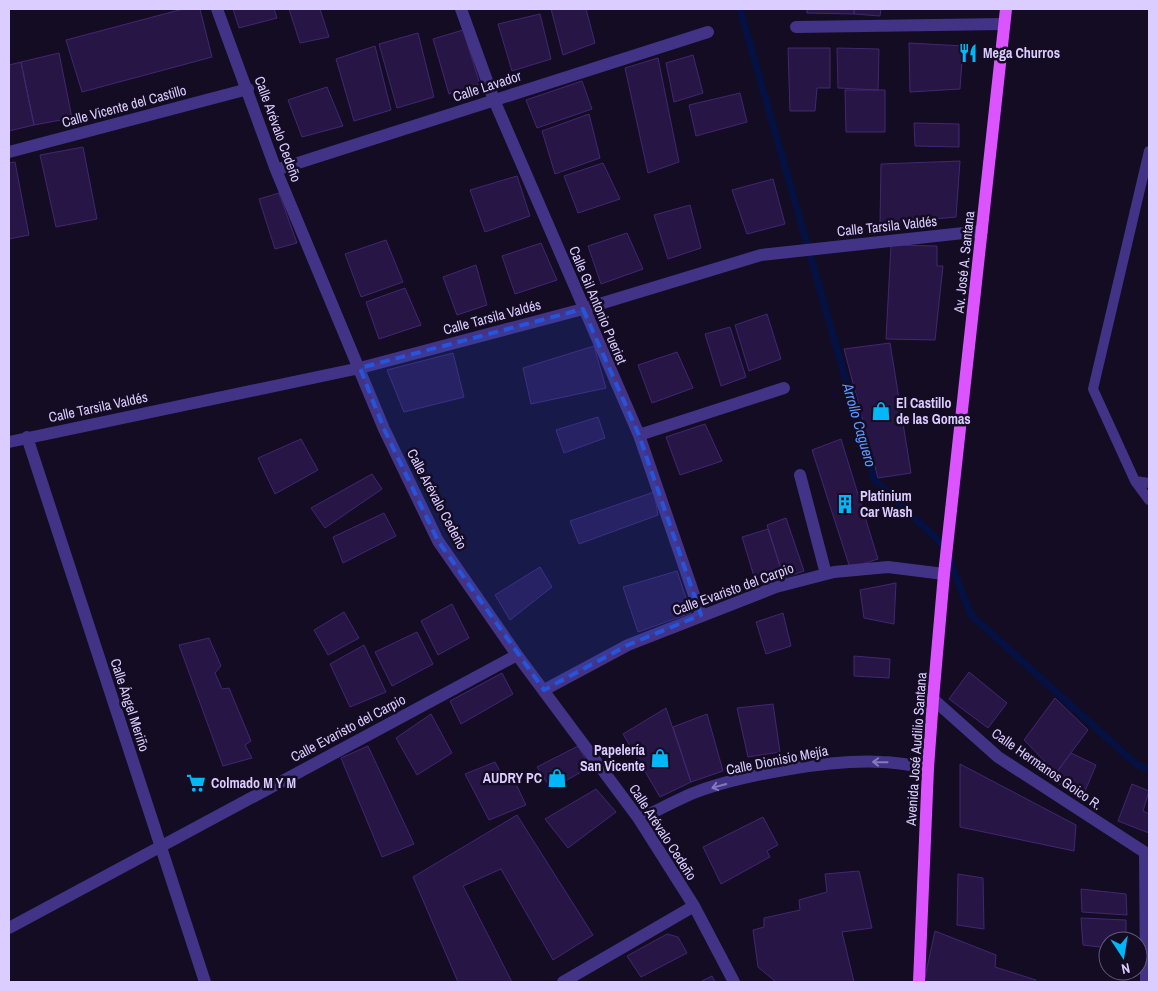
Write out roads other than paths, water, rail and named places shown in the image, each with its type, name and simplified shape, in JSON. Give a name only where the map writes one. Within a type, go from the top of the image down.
[{"type":"main road","name":"Av. José A. Santana","points":[[952,519],[1006,9]]},
{"type":"main road","name":"Avenida José Audilio Santana","points":[[919,982],[928,768],[945,570],[952,519]]},
{"type":"street","name":"Calle Arévalo Cedeño","points":[[217,9],[248,89],[276,170],[384,429],[438,542],[517,655],[638,818],[694,906],[734,982]]},
{"type":"street","name":"Calle Gil Antonio Pueriet","points":[[461,9],[494,100],[639,435],[701,615]]},
{"type":"street","points":[[796,27],[1004,24]]},
{"type":"street","name":"Calle Lavador","points":[[276,170],[708,32]]},
{"type":"street","name":"Calle Vicente del Castillo","points":[[9,152],[248,89]]},
{"type":"street","name":"Calle Tarsila Valdés","points":[[9,442],[360,368],[583,309],[761,255],[982,230]]},
{"type":"street","points":[[639,435],[784,388]]},
{"type":"street","name":"Calle Ángel Meriño","points":[[27,437],[205,982]]},
{"type":"street","points":[[800,475],[826,574]]},
{"type":"street","name":"Calle Evaristo del Carpio","points":[[544,690],[628,645],[776,587],[826,574],[888,567],[945,570]]},
{"type":"street","name":"Calle Evaristo del Carpio","points":[[9,928],[160,845],[517,655]]},
{"type":"street","name":"Calle Hermanos Goico R.","points":[[933,700],[998,757],[1147,855]]},
{"type":"street","name":"Calle Dionisio Mejía","points":[[638,818],[692,794],[749,778],[794,769],[838,763],[882,762],[928,768]]},
{"type":"street","points":[[1146,982],[1147,855]]},
{"type":"street","points":[[563,982],[694,906]]},
{"type":"lane","points":[[1149,151],[1093,389],[1135,481],[1149,500]]},
{"type":"lane","points":[[1135,481],[1149,483]]},
{"type":"waterway","name":"Arrollo Caguero","points":[[740,9],[874,479],[944,546],[971,615],[1137,765],[1149,769]]},
{"type":"place","name":"Mega Churros","points":[[968,53]]},
{"type":"place","name":"El Castillo de las Gomas","points":[[881,411]]},
{"type":"place","name":"Platinium Car Wash","points":[[845,504]]},
{"type":"place","name":"Papelería San Vicente","points":[[660,758]]},
{"type":"place","name":"AUDRY PC","points":[[557,778]]},
{"type":"place","name":"Colmado M Y M","points":[[196,783]]}]
